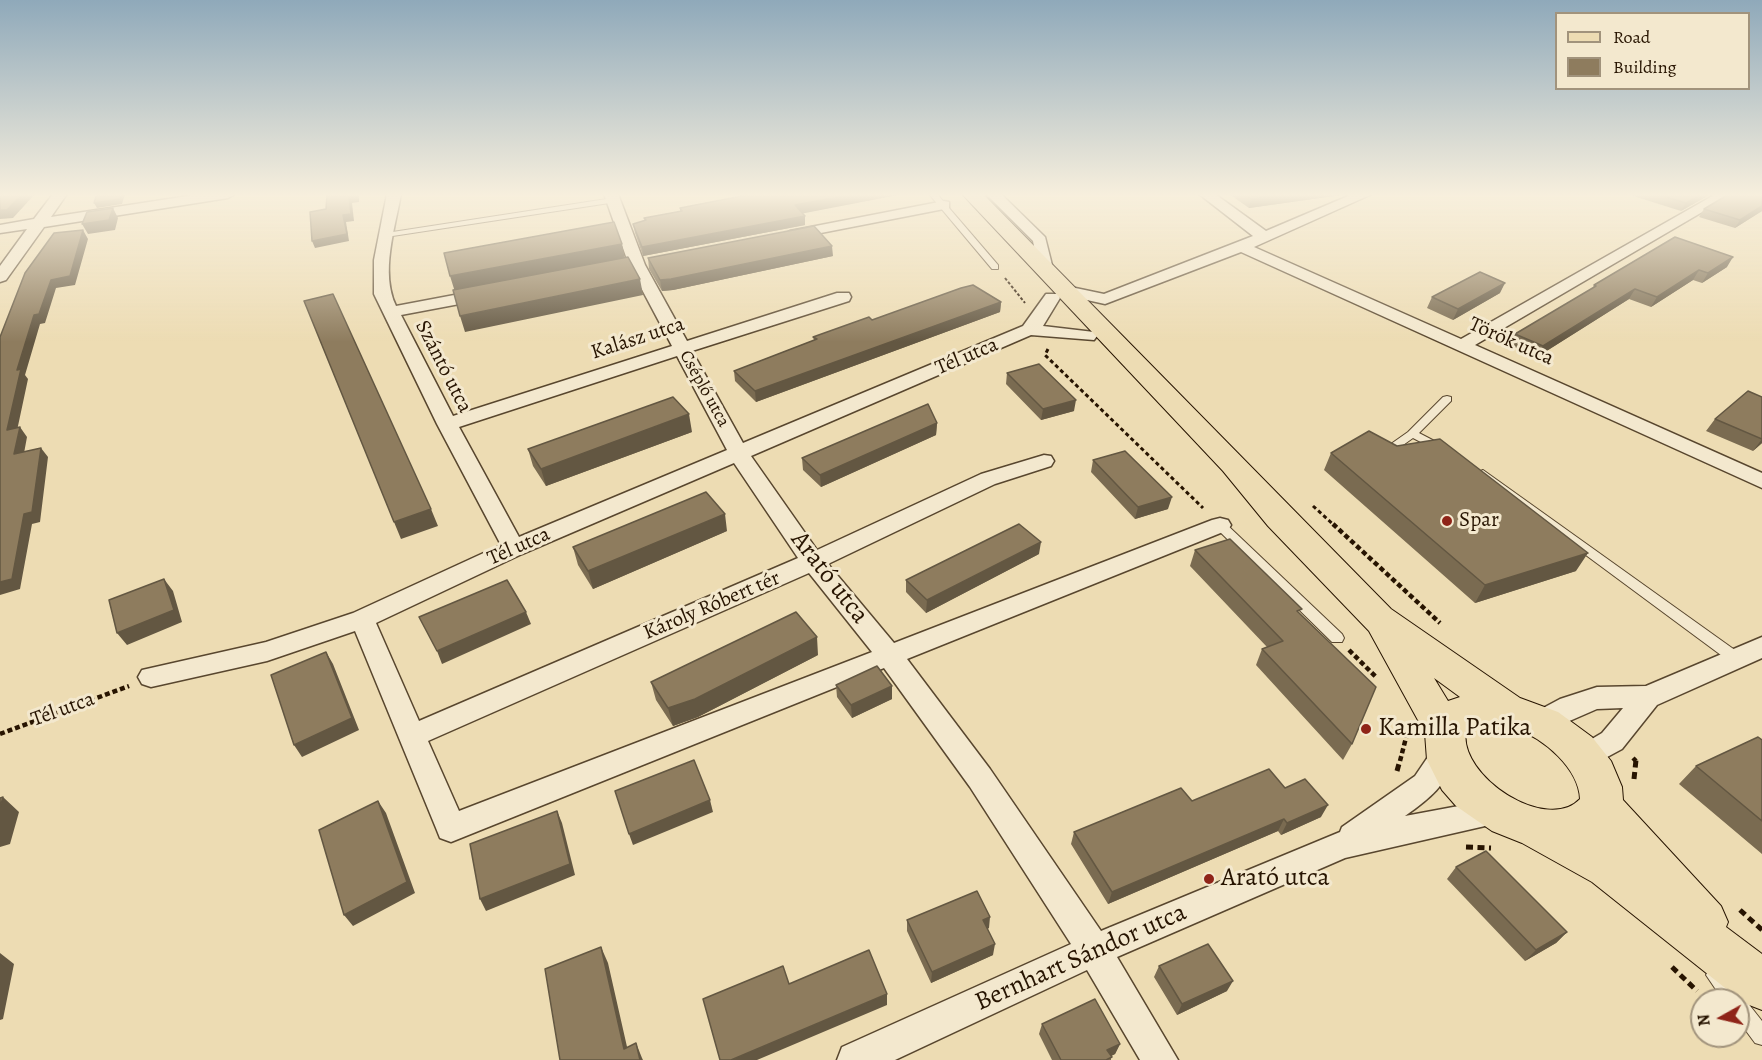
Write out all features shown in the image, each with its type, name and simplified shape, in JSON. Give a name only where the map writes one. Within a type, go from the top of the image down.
[{"type":"main road","points":[[998,243],[1059,295],[1096,319],[1215,466],[1280,518],[1378,618],[1524,716],[1566,738],[1586,757],[1600,782],[1600,806],[1588,822],[1565,830],[1516,820]]},
{"type":"main road","points":[[1020,243],[1045,269],[1059,295]]},
{"type":"main road","points":[[1378,618],[1444,743],[1463,786],[1516,820],[1608,867],[1762,985]]},
{"type":"main road","points":[[1444,743],[1456,715],[1478,708],[1524,716]]},
{"type":"main road","points":[[1600,806],[1762,985]]},
{"type":"street","points":[[0,277],[24,243]]},
{"type":"street","name":"Szántó utca","points":[[385,243],[382,294],[447,423],[514,548]]},
{"type":"street","name":"Cséplő utca","points":[[629,243],[637,265],[740,454]]},
{"type":"street","points":[[1041,243],[1045,269]]},
{"type":"street","name":"Tél utca","points":[[152,677],[267,651],[362,619],[514,548],[1029,330],[1096,319],[1248,243]]},
{"type":"street","points":[[1463,345],[1640,243]]},
{"type":"street","name":"Török utca","points":[[1240,247],[1463,345],[1762,482]]},
{"type":"street","points":[[391,312],[496,292]]},
{"type":"street","points":[[1059,295],[1096,319]]},
{"type":"street","name":"Tél utca","points":[[1029,330],[1059,295]]},
{"type":"street","name":"Kalász utca","points":[[447,423],[843,297]]},
{"type":"street","name":"Arató utca","points":[[740,454],[813,562],[889,656],[980,778],[1094,950],[1160,1060]]},
{"type":"street","name":"Károly Róbert tér","points":[[412,736],[813,562],[988,479],[1044,461]]},
{"type":"street","points":[[362,619],[451,828],[1221,525]]},
{"type":"street","points":[[1524,716],[1570,707],[1597,698],[1648,697],[1734,657],[1762,647]]},
{"type":"street","points":[[1586,757],[1612,741],[1648,697]]},
{"type":"street","name":"Bernhart Sándor utca","points":[[1342,845],[1425,786],[1444,743]]},
{"type":"street","name":"Bernhart Sándor utca","points":[[855,1060],[1094,950],[1342,845],[1440,821],[1516,820]]},
{"type":"lane","points":[[978,243],[996,267]]},
{"type":"lane","points":[[1385,453],[1412,434],[1447,399]]},
{"type":"lane","points":[[1412,434],[1452,453]]},
{"type":"lane","points":[[1470,465],[1507,489],[1734,657]]},
{"type":"lane","points":[[1221,525],[1337,638]]},
{"type":"lane","points":[[1664,910],[1725,988]]},
{"type":"lane","points":[[1750,1020],[1762,1036]]},
{"type":"path","points":[[996,267],[1025,303]]},
{"type":"path","points":[[1050,345],[1045,355],[1221,525]]},
{"type":"path","points":[[1337,638],[1382,683]]},
{"type":"path","name":"Tél utca","points":[[0,734],[152,677]]},
{"type":"building","points":[[46,243],[79,243],[70,276],[51,280],[39,314],[34,315],[17,370],[21,369],[7,430],[20,427],[14,454],[41,448],[32,512],[24,514],[12,579],[0,582],[0,337],[25,273]]},
{"type":"building","points":[[496,243],[622,244],[450,276],[444,253]]},
{"type":"building","points":[[641,243],[661,243],[642,247]]},
{"type":"building","points":[[723,243],[830,243],[832,246],[660,280],[648,258]]},
{"type":"building","points":[[1664,243],[1694,243],[1733,257],[1708,273],[1699,270],[1657,297],[1635,289],[1543,346],[1515,334],[1596,286],[1594,285]]},
{"type":"building","points":[[628,257],[640,279],[460,316],[453,290]]},
{"type":"building","points":[[1480,272],[1505,283],[1458,309],[1432,297]]},
{"type":"building","points":[[973,285],[1001,302],[755,391],[734,371],[817,339],[813,337],[869,317],[872,320]]},
{"type":"building","points":[[333,294],[431,509],[394,522],[304,301]]},
{"type":"building","points":[[1039,364],[1076,400],[1043,409],[1007,373]]},
{"type":"building","points":[[1748,391],[1762,397],[1762,439],[1715,419]]},
{"type":"building","points":[[673,397],[689,414],[541,469],[528,449]]},
{"type":"building","points":[[928,404],[937,423],[820,475],[802,458]]},
{"type":"building","name":"Spar","points":[[1369,431],[1397,446],[1440,439],[1588,553],[1485,585],[1331,453]]},
{"type":"building","points":[[1125,451],[1172,497],[1138,507],[1093,460]]},
{"type":"building","points":[[706,492],[725,514],[588,571],[573,547]]},
{"type":"building","points":[[1019,524],[1041,542],[927,600],[906,580]]},
{"type":"building","points":[[1230,539],[1302,609],[1297,611],[1376,687],[1352,744],[1262,649],[1283,641],[1195,550]]},
{"type":"building","points":[[164,579],[174,610],[117,633],[109,600]]},
{"type":"building","points":[[507,580],[526,612],[437,651],[419,617]]},
{"type":"building","points":[[796,612],[817,637],[695,699],[668,708],[651,682]]},
{"type":"building","points":[[326,652],[352,718],[294,745],[271,675]]},
{"type":"building","points":[[877,666],[892,686],[851,705],[836,685]]},
{"type":"building","points":[[1758,737],[1762,740],[1762,821],[1696,766]]},
{"type":"building","points":[[694,760],[710,800],[629,834],[615,791]]},
{"type":"building","points":[[1269,769],[1285,788],[1305,779],[1328,805],[1287,823],[1284,819],[1112,892],[1074,832],[1181,788],[1192,801]]},
{"type":"building","points":[[378,801],[407,882],[344,915],[319,830]]},
{"type":"building","points":[[557,811],[570,864],[480,899],[470,844]]},
{"type":"building","points":[[1486,851],[1567,932],[1536,950],[1456,867]]},
{"type":"building","points":[[977,891],[990,917],[983,920],[995,944],[932,972],[907,920]]},
{"type":"building","points":[[1208,944],[1233,981],[1182,1004],[1159,966]]},
{"type":"building","points":[[601,947],[624,1049],[636,1043],[640,1060],[560,1060],[545,969]]},
{"type":"building","points":[[869,950],[887,994],[731,1060],[720,1060],[703,999],[783,966],[789,984]]},
{"type":"building","points":[[1095,999],[1120,1044],[1107,1050],[1112,1057],[1106,1060],[1061,1060],[1042,1024]]},
{"type":"place","name":"Spar","points":[[1447,521]]},
{"type":"place","name":"Kamilla Patika","points":[[1366,729]]},
{"type":"place","name":"Arató utca","points":[[1209,879]]}]
